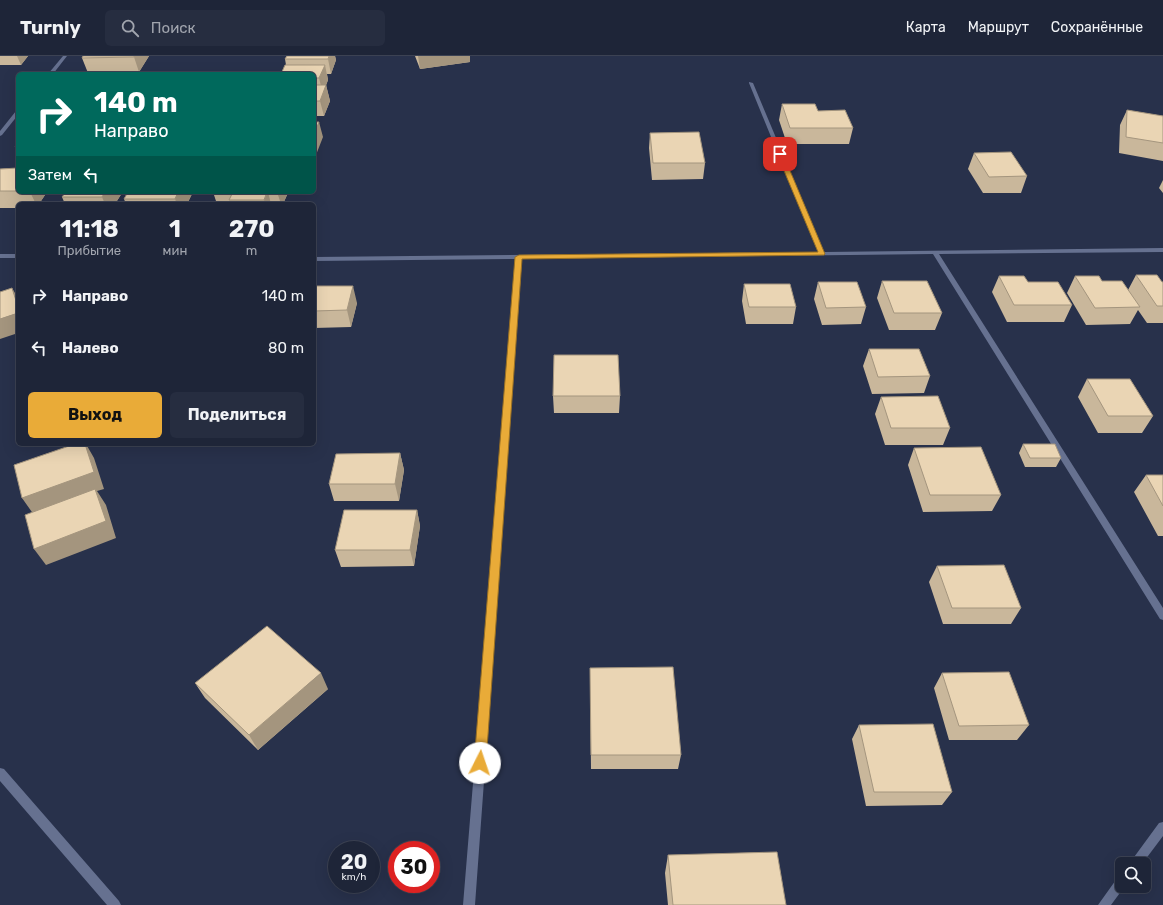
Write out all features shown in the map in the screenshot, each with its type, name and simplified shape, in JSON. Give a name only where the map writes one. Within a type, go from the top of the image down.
[{"type":"street","points":[[52,72],[65,56]]},
{"type":"street","points":[[751,83],[822,254]]},
{"type":"street","points":[[0,134],[16,114]]},
{"type":"street","points":[[316,259],[1163,250]]},
{"type":"street","points":[[935,252],[1163,616]]},
{"type":"street","points":[[0,256],[16,256]]},
{"type":"street","points":[[469,905],[519,257]]},
{"type":"street","points":[[0,773],[116,905]]},
{"type":"street","points":[[1140,857],[1163,826]]},
{"type":"street","points":[[1104,905],[1115,890]]},
{"type":"building","points":[[83,56],[134,56],[134,57],[82,58]]},
{"type":"building","points":[[287,56],[329,56],[328,59],[285,59]]},
{"type":"building","points":[[285,65],[325,65],[319,78],[316,78],[316,72],[282,72]]},
{"type":"building","points":[[316,85],[326,85],[320,101],[316,101]]},
{"type":"building","points":[[782,104],[815,104],[818,111],[845,110],[853,128],[790,128]]},
{"type":"building","points":[[1127,110],[1163,116],[1163,143],[1126,137]]},
{"type":"building","points":[[316,122],[319,122],[316,129]]},
{"type":"building","points":[[699,132],[705,163],[653,163],[650,133]]},
{"type":"building","points":[[1011,152],[1027,176],[989,177],[974,153]]},
{"type":"building","points":[[16,168],[16,191],[0,191],[0,169]]},
{"type":"building","points":[[64,194],[104,194],[102,197],[62,197]]},
{"type":"building","points":[[127,194],[177,194],[175,199],[124,199]]},
{"type":"building","points":[[232,194],[266,194],[264,200],[229,200]]},
{"type":"building","points":[[1136,275],[1157,275],[1163,282],[1163,306],[1157,306]]},
{"type":"building","points":[[999,276],[1024,276],[1028,282],[1058,282],[1072,305],[1014,305]]},
{"type":"building","points":[[1075,276],[1099,276],[1102,281],[1122,281],[1140,307],[1095,308]]},
{"type":"building","points":[[882,281],[927,281],[942,313],[894,313]]},
{"type":"building","points":[[818,282],[857,282],[866,307],[826,308]]},
{"type":"building","points":[[744,284],[790,284],[796,307],[749,307]]},
{"type":"building","points":[[316,286],[353,286],[347,310],[316,311]]},
{"type":"building","points":[[12,288],[16,301],[16,314],[0,319],[0,292]]},
{"type":"building","points":[[869,349],[919,349],[930,376],[878,377]]},
{"type":"building","points":[[554,355],[618,355],[620,396],[553,396]]},
{"type":"building","points":[[1087,379],[1130,379],[1153,416],[1108,416]]},
{"type":"building","points":[[938,396],[950,428],[891,428],[881,397]]},
{"type":"building","points":[[1023,444],[1055,444],[1061,458],[1030,458]]},
{"type":"building","points":[[69,446],[86,446],[94,472],[22,498],[14,465]]},
{"type":"building","points":[[981,447],[1001,495],[930,495],[914,448]]},
{"type":"building","points":[[400,453],[395,484],[329,484],[336,454]]},
{"type":"building","points":[[1146,475],[1163,475],[1163,506]]},
{"type":"building","points":[[95,489],[106,521],[34,549],[25,515]]},
{"type":"building","points":[[344,510],[417,510],[410,550],[335,550]]},
{"type":"building","points":[[1004,565],[1021,608],[952,608],[937,566]]},
{"type":"building","points":[[267,626],[321,673],[249,735],[195,683]]},
{"type":"building","points":[[673,667],[681,755],[591,755],[590,668]]},
{"type":"building","points":[[1009,672],[1029,725],[959,726],[942,673]]},
{"type":"building","points":[[933,724],[952,792],[874,792],[859,725]]},
{"type":"building","points":[[777,852],[786,905],[673,905],[668,855]]},
{"type":"route","points":[[480,763],[519,257],[822,254],[780,154]]}]
